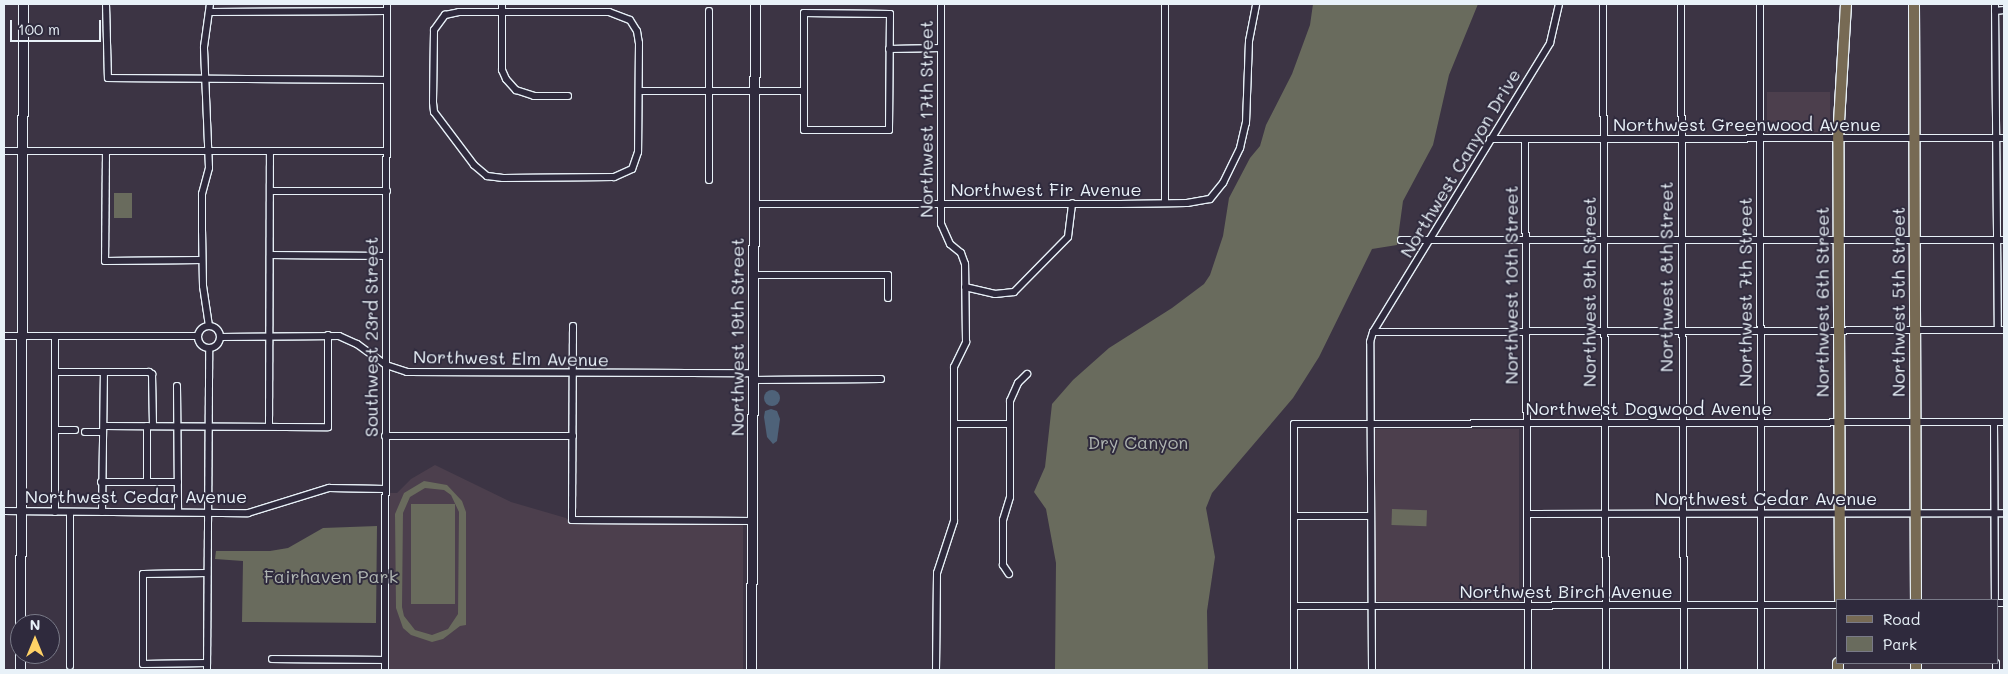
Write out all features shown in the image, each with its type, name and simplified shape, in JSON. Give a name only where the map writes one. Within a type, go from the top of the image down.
[{"type":"main road","name":"Northwest 6th Street","points":[[1840,599],[1838,139],[1846,4]]},
{"type":"main road","name":"Northwest 5th Street","points":[[1914,4],[1913,240],[1916,599]]},
{"type":"street","points":[[20,670],[23,4]]},
{"type":"street","points":[[106,4],[108,78],[386,80]]},
{"type":"street","points":[[209,326],[202,260],[202,194],[208,175],[208,79],[204,48],[210,4]]},
{"type":"street","points":[[502,4],[502,70],[506,79],[516,90],[534,96],[568,96]]},
{"type":"street","name":"Northwest 19th Street","points":[[751,670],[751,520],[755,275],[755,4]]},
{"type":"street","name":"Northwest 17th Street","points":[[936,670],[937,572],[954,521],[954,367],[966,342],[965,264],[960,253],[950,244],[940,224],[940,4]]},
{"type":"street","points":[[1165,4],[1165,203]]},
{"type":"street","name":"Northwest Fir Avenue","points":[[755,204],[1187,203],[1210,199],[1217,192],[1240,148],[1246,123],[1249,41],[1256,4]]},
{"type":"street","name":"Northwest Canyon Drive","points":[[1373,332],[1490,138],[1550,43],[1559,4]]},
{"type":"street","name":"Northwest 9th Street","points":[[1603,4],[1606,670]]},
{"type":"street","name":"Northwest 8th Street","points":[[1681,4],[1684,670]]},
{"type":"street","name":"Northwest 7th Street","points":[[1760,4],[1761,670]]},
{"type":"street","points":[[210,12],[387,7]]},
{"type":"street","name":"Southwest 23rd Street","points":[[385,670],[387,7]]},
{"type":"street","points":[[1372,670],[1370,342],[1373,332],[2001,330],[2001,240],[1995,138],[1995,7],[2004,10]]},
{"type":"street","points":[[709,11],[709,180]]},
{"type":"street","points":[[609,12],[630,20],[637,31],[639,43],[639,91],[638,152],[632,169],[614,177],[487,176],[474,165],[434,112],[434,30],[445,15],[609,12]]},
{"type":"street","points":[[804,13],[890,14],[889,49],[889,130],[804,130],[804,13]]},
{"type":"street","points":[[889,49],[941,48]]},
{"type":"street","points":[[639,91],[804,91]]},
{"type":"street","name":"Northwest Greenwood Avenue","points":[[1490,138],[1525,140],[2004,138]]},
{"type":"street","name":"Northwest 10th Street","points":[[1525,140],[1528,331],[1528,670]]},
{"type":"street","points":[[4,151],[387,151]]},
{"type":"street","points":[[106,151],[105,261],[202,260]]},
{"type":"street","points":[[269,426],[270,151]]},
{"type":"street","points":[[270,191],[387,191]]},
{"type":"street","points":[[966,287],[995,294],[1014,292],[1068,237],[1072,203]]},
{"type":"street","points":[[1401,240],[2001,240]]},
{"type":"street","points":[[270,255],[386,256]]},
{"type":"street","points":[[755,275],[888,275],[888,298]]},
{"type":"street","points":[[209,326],[218,330],[220,337],[218,343],[209,348],[202,346],[197,336],[202,327],[209,326]]},
{"type":"street","points":[[573,326],[572,520],[751,520]]},
{"type":"street","points":[[4,336],[197,336]]},
{"type":"street","points":[[55,512],[56,336]]},
{"type":"street","points":[[85,432],[150,426],[328,426],[328,336]]},
{"type":"street","name":"Northwest Elm Avenue","points":[[220,337],[328,336],[349,339],[386,365],[407,372],[881,379]]},
{"type":"street","points":[[206,573],[143,574],[143,664],[207,667],[206,573],[209,348]]},
{"type":"street","points":[[56,372],[152,374],[147,482]]},
{"type":"street","points":[[102,512],[104,372]]},
{"type":"street","points":[[1008,574],[1003,564],[1003,520],[1010,497],[1008,424],[1010,401],[1018,383],[1027,374]]},
{"type":"street","points":[[177,386],[178,512]]},
{"type":"street","points":[[1994,422],[1996,599]]},
{"type":"street","name":"Northwest Dogwood Avenue","points":[[1294,516],[1294,424],[2004,422]]},
{"type":"street","points":[[954,424],[1008,424]]},
{"type":"street","points":[[55,430],[75,430]]},
{"type":"street","points":[[385,436],[573,436]]},
{"type":"street","points":[[102,482],[178,482]]},
{"type":"street","name":"Northwest Cedar Avenue","points":[[4,511],[261,511],[329,488],[385,489]]},
{"type":"street","points":[[70,512],[70,666]]},
{"type":"street","name":"Northwest Cedar Avenue","points":[[1528,514],[2004,513]]},
{"type":"street","points":[[1294,670],[1294,516],[1371,516]]},
{"type":"street","name":"Northwest Birch Avenue","points":[[1295,606],[1836,605]]},
{"type":"street","points":[[272,659],[385,660]]},
{"type":"shaded area","points":[[1767,92],[1830,92],[1830,132],[1767,132]]},
{"type":"shaded area","points":[[1375,429],[1519,429],[1519,601],[1375,601]]},
{"type":"shaded area","points":[[435,465],[511,502],[566,518],[573,524],[743,525],[743,670],[389,670],[390,493],[397,493],[411,479]]},
{"type":"green space","name":"Dry Canyon","points":[[1313,4],[1478,4],[1449,75],[1433,145],[1403,201],[1397,245],[1372,249],[1319,357],[1293,398],[1212,493],[1206,508],[1215,557],[1207,611],[1208,670],[1055,670],[1056,563],[1046,509],[1034,492],[1045,467],[1052,404],[1073,380],[1109,348],[1172,308],[1204,284],[1210,275],[1223,236],[1229,198],[1250,158],[1260,146],[1266,125],[1292,74],[1310,25]]},
{"type":"green space","points":[[114,193],[132,193],[132,218],[114,218]]},
{"type":"green space","points":[[424,481],[447,485],[462,501],[466,512],[466,625],[460,626],[443,639],[432,642],[411,635],[403,628],[396,608],[395,514],[404,493]],"holes":[[[425,488],[444,490],[451,495],[459,512],[458,614],[448,629],[432,635],[415,630],[404,616],[402,607],[403,513],[410,497]]]},
{"type":"green space","points":[[411,504],[455,504],[455,604],[411,604]]},
{"type":"green space","points":[[1392,509],[1427,510],[1426,526],[1391,525]]},
{"type":"green space","name":"Fairhaven Park","points":[[377,526],[376,623],[242,622],[243,561],[215,559],[216,551],[270,551],[288,548],[323,528]]},
{"type":"water","points":[[772,390],[778,392],[780,398],[778,404],[772,406],[766,404],[764,398],[766,392]]},
{"type":"water","points":[[771,409],[777,411],[780,419],[777,441],[773,444],[767,437],[764,417],[765,411]]}]
